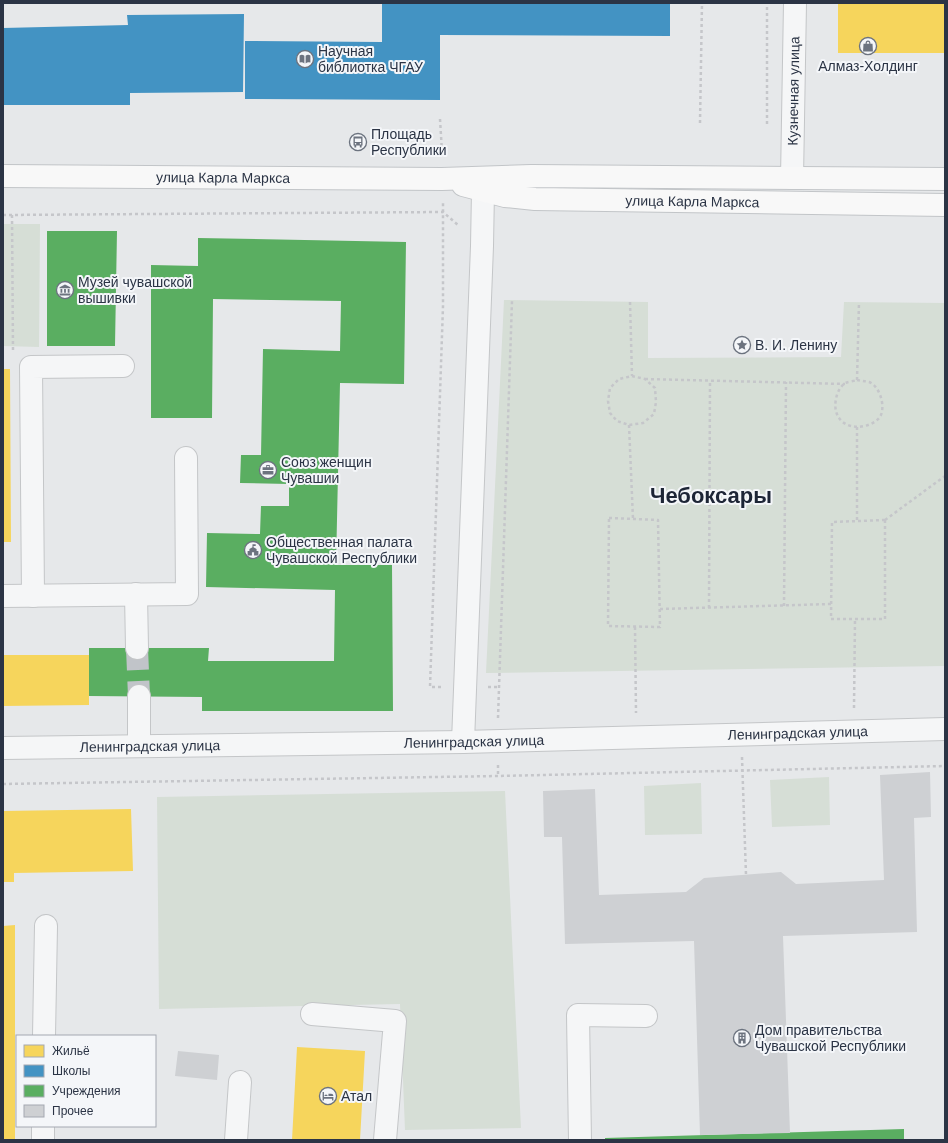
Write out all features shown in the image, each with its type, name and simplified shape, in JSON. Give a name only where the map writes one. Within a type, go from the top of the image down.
[{"type":"main road","name":"улица Карла Маркса","points":[[3,176],[442,179],[483,184],[531,176],[945,179]]},
{"type":"main road","name":"улица Карла Маркса","points":[[483,184],[505,196],[535,199],[945,205]]},
{"type":"street","name":"Кузнечная улица","points":[[792,178],[795,3]]},
{"type":"street","points":[[463,742],[482,246],[483,184]]},
{"type":"street","points":[[33,596],[31,367],[122,366]]},
{"type":"street","points":[[3,596],[187,594],[186,458]]},
{"type":"street","points":[[136,594],[138,648]]},
{"type":"street","points":[[139,696],[139,746]]},
{"type":"street","name":"Ленинградская улица","points":[[3,748],[463,742],[945,729]]},
{"type":"street","points":[[44,1035],[46,926]]},
{"type":"street","points":[[312,1014],[395,1021],[385,1140]]},
{"type":"street","points":[[580,1140],[578,1015],[646,1016]]},
{"type":"street","points":[[236,1140],[240,1082]]},
{"type":"street","points":[[43,1127],[43,1140]]},
{"type":"path","points":[[700,123],[702,3]]},
{"type":"path","points":[[767,3],[767,124]]},
{"type":"path","points":[[440,119],[442,152]]},
{"type":"path","points":[[443,203],[443,306],[430,687],[499,687]]},
{"type":"path","points":[[3,215],[443,212],[482,246]]},
{"type":"path","points":[[12,215],[13,359]]},
{"type":"path","points":[[498,776],[497,741],[512,301]]},
{"type":"path","points":[[630,302],[632,376]]},
{"type":"path","points":[[857,380],[859,302]]},
{"type":"path","points":[[645,379],[655,388],[656,402],[654,414],[643,423],[629,425],[617,421],[610,413],[608,401],[610,388],[619,379],[632,376],[645,379],[845,384],[857,380],[870,383],[878,390],[883,404],[880,416],[870,425],[857,428],[846,424],[837,416],[835,404],[838,392],[845,384]]},
{"type":"path","points":[[709,608],[710,380]]},
{"type":"path","points":[[784,606],[786,382]]},
{"type":"path","points":[[629,425],[633,519]]},
{"type":"path","points":[[857,428],[857,521]]},
{"type":"path","points":[[885,520],[885,619],[831,619],[832,522],[885,520],[945,476]]},
{"type":"path","points":[[609,518],[633,519],[658,520],[660,627],[608,626],[609,518]]},
{"type":"path","points":[[660,609],[831,604]]},
{"type":"path","points":[[854,732],[855,619]]},
{"type":"path","points":[[635,627],[636,738]]},
{"type":"path","points":[[740,735],[743,771],[746,874]]},
{"type":"path","points":[[3,784],[498,776],[945,766]]},
{"type":"shaded area","points":[[3,224],[40,224],[39,347],[3,346]]},
{"type":"shaded area","points":[[504,300],[648,302],[648,358],[841,357],[844,302],[945,303],[945,666],[486,673]]},
{"type":"shaded area","points":[[829,777],[830,825],[772,827],[770,780]]},
{"type":"shaded area","points":[[701,783],[702,834],[645,835],[644,786]]},
{"type":"shaded area","points":[[505,791],[521,1128],[405,1130],[400,1004],[159,1009],[157,797]]},
{"type":"building: Жильё","points":[[838,3],[945,3],[945,53],[838,53]]},
{"type":"building: Жильё","points":[[3,369],[10,369],[11,542],[3,542]]},
{"type":"building: Жильё","points":[[3,655],[89,655],[89,705],[3,706]]},
{"type":"building: Жильё","points":[[131,809],[133,871],[14,873],[14,882],[3,882],[3,811]]},
{"type":"building: Жильё","points":[[15,925],[15,1140],[3,1140],[3,926]]},
{"type":"building: Жильё","name":"Атал","points":[[297,1047],[365,1051],[360,1140],[292,1140]]},
{"type":"building: Школы","points":[[382,3],[670,3],[670,36],[440,35],[440,100],[245,99],[245,41],[382,42]]},
{"type":"building: Школы","points":[[244,14],[243,92],[130,93],[130,105],[3,105],[3,28],[128,25],[127,15]]},
{"type":"building: Учреждения","points":[[47,231],[117,231],[115,346],[47,346]]},
{"type":"building: Учреждения","points":[[198,238],[406,242],[404,384],[340,383],[336,565],[392,565],[393,711],[202,711],[202,697],[89,696],[89,648],[209,648],[208,661],[334,661],[335,590],[206,587],[207,533],[260,534],[261,506],[289,506],[289,484],[240,483],[241,455],[261,455],[263,349],[340,351],[341,301],[213,299],[212,418],[151,418],[151,265],[198,266]]},
{"type":"building: Учреждения","points":[[904,1129],[904,1140],[605,1140],[605,1138]]},
{"type":"building: Прочее","name":"Дом правительства Чувашской Республики","points":[[930,772],[931,817],[914,818],[917,932],[783,936],[790,1133],[700,1135],[694,941],[565,944],[562,837],[544,837],[543,791],[595,789],[599,895],[686,892],[704,878],[781,872],[796,884],[884,880],[880,775]]},
{"type":"building: Прочее","points":[[178,1051],[219,1055],[217,1080],[175,1076]]},
{"type":"tunnel","points":[[137,648],[139,696]]},
{"type":"place","name":"Алмаз-Холдинг","points":[[868,46]]},
{"type":"place","name":"Научная библиотка ЧГАУ","points":[[305,59]]},
{"type":"place","name":"Площадь Республики","points":[[358,142]]},
{"type":"place","name":"Музей чувашской вышивки","points":[[65,290]]},
{"type":"place","name":"В. И. Ленину","points":[[742,345]]},
{"type":"place","name":"Союз женщин Чувашии","points":[[268,470]]},
{"type":"place","name":"Общественная палата Чувашской Республики","points":[[253,550]]},
{"type":"place","name":"Дом правительства Чувашской Республики","points":[[742,1038]]},
{"type":"place","name":"Атал","points":[[328,1096]]},
{"type":"district","name":"Чебоксары","points":[[711,495]]}]
